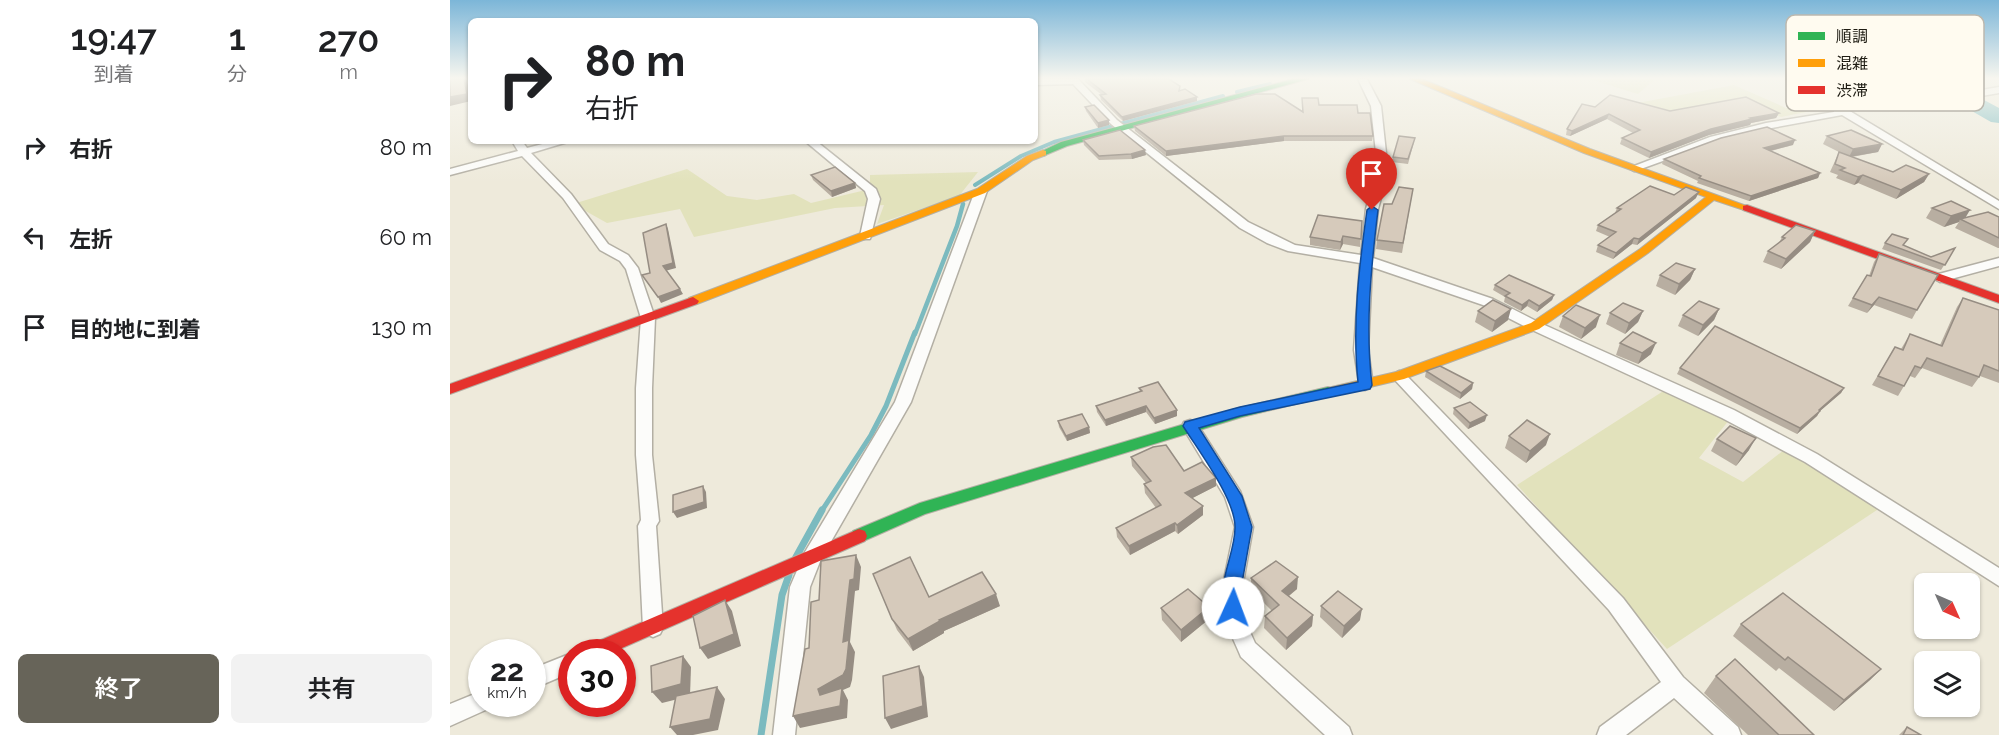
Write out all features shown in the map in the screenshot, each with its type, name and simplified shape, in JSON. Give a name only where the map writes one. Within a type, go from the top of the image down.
[{"type":"street","points":[[1107,113],[1119,126],[1244,225],[1262,235],[1292,248],[1366,261],[1488,302],[1535,326],[1728,414],[1811,458],[1999,578]]},
{"type":"street","points":[[450,389],[648,318],[981,191],[1030,158],[1064,144],[1119,126],[1169,113]]},
{"type":"street","points":[[1365,385],[1361,350],[1366,261],[1372,210],[1379,183],[1381,153],[1377,113]]},
{"type":"street","points":[[1496,113],[1587,151],[1999,299]]},
{"type":"street","points":[[1634,168],[1714,140],[1766,126],[1838,113]]},
{"type":"street","points":[[1848,113],[1999,206]]},
{"type":"street","points":[[519,144],[567,196],[604,247],[624,258],[632,268],[648,318],[644,388],[644,455],[650,521],[647,526],[653,627]]},
{"type":"street","points":[[450,172],[556,144]]},
{"type":"street","points":[[814,144],[870,189],[874,200],[866,236]]},
{"type":"street","points":[[784,735],[800,587],[807,559],[903,402],[981,191]]},
{"type":"street","points":[[625,639],[920,509],[1240,412],[1399,376],[1535,326],[1644,251],[1713,196]]},
{"type":"street","points":[[1940,278],[1999,262]]},
{"type":"street","points":[[1399,376],[1616,604],[1676,684],[1730,735]]},
{"type":"street","points":[[1190,426],[1234,496],[1244,527],[1231,594],[1236,623],[1248,650],[1341,735]]},
{"type":"street","points":[[1608,735],[1676,684]]},
{"type":"street","points":[[450,715],[468,707]]},
{"type":"green space","points":[[1773,113],[1800,113],[1781,117]]},
{"type":"green space","points":[[687,169],[727,196],[757,200],[794,194],[811,203],[870,189],[870,175],[978,172],[959,196],[877,224],[884,205],[835,208],[694,237],[680,209],[607,223],[573,204]]},
{"type":"green space","points":[[1665,390],[1729,420],[1699,458],[1743,482],[1784,450],[1880,508],[1667,649],[1517,485]]},
{"type":"building","points":[[1090,113],[1102,113],[1109,120],[1098,123]]},
{"type":"building","points":[[1118,113],[1136,113],[1122,117]]},
{"type":"building","points":[[1182,113],[1370,113],[1373,136],[1284,136],[1166,151],[1134,126]]},
{"type":"building","points":[[1576,113],[1777,113],[1711,129],[1651,152],[1622,138],[1640,130],[1609,114],[1572,131],[1567,129]]},
{"type":"building","points":[[1767,127],[1795,140],[1764,148],[1820,173],[1751,196],[1699,178],[1701,176],[1664,159],[1721,138]]},
{"type":"building","points":[[1120,130],[1145,150],[1131,154],[1099,156],[1083,140]]},
{"type":"building","points":[[1851,130],[1882,144],[1853,149],[1827,136]]},
{"type":"building","points":[[1399,136],[1415,138],[1408,159],[1393,157]]},
{"type":"building","points":[[1839,152],[1893,172],[1906,165],[1929,174],[1901,190],[1863,175],[1858,177],[1840,170],[1845,168],[1835,164]]},
{"type":"building","points":[[835,167],[855,183],[831,191],[811,175]]},
{"type":"building","points":[[1650,186],[1674,195],[1686,187],[1699,192],[1639,239],[1634,238],[1616,253],[1598,245],[1616,232],[1598,225],[1621,209],[1617,208]]},
{"type":"building","points":[[1399,187],[1413,189],[1403,243],[1377,240],[1384,204],[1392,204]]},
{"type":"building","points":[[1951,201],[1970,210],[1951,216],[1932,208]]},
{"type":"building","points":[[1988,212],[1999,217],[1999,238],[1960,219]]},
{"type":"building","points":[[1318,215],[1362,221],[1361,239],[1343,236],[1341,242],[1310,237]]},
{"type":"building","points":[[666,224],[673,263],[663,266],[680,289],[658,297],[642,275],[650,273],[643,233]]},
{"type":"building","points":[[1796,225],[1815,231],[1786,259],[1768,251],[1785,238],[1782,237]]},
{"type":"building","points":[[1892,234],[1908,239],[1903,245],[1931,257],[1955,248],[1945,265],[1885,243]]},
{"type":"building","points":[[1879,254],[1938,275],[1917,310],[1879,297],[1872,305],[1853,298],[1867,275],[1871,276]]},
{"type":"building","points":[[1676,263],[1695,269],[1679,284],[1660,275]]},
{"type":"building","points":[[1509,275],[1554,295],[1539,306],[1529,300],[1522,305],[1505,296],[1510,293],[1495,285]]},
{"type":"building","points":[[1963,298],[1999,310],[1999,371],[1984,365],[1979,377],[1927,358],[1921,368],[1915,366],[1904,386],[1878,376],[1895,347],[1903,350],[1910,334],[1942,346]]},
{"type":"building","points":[[1493,300],[1511,309],[1495,321],[1478,311]]},
{"type":"building","points":[[1699,301],[1719,309],[1703,325],[1683,315]]},
{"type":"building","points":[[1623,303],[1643,311],[1629,323],[1610,313]]},
{"type":"building","points":[[1576,305],[1600,315],[1585,328],[1563,316]]},
{"type":"building","points":[[1715,326],[1844,388],[1800,428],[1680,368]]},
{"type":"building","points":[[1633,332],[1656,343],[1642,353],[1620,343]]},
{"type":"building","points":[[1440,366],[1473,383],[1461,393],[1426,371]]},
{"type":"building","points":[[1158,382],[1177,410],[1154,418],[1146,406],[1105,420],[1096,406],[1142,391],[1139,388]]},
{"type":"building","points":[[1470,402],[1487,415],[1470,423],[1454,408]]},
{"type":"building","points":[[1082,414],[1089,427],[1066,436],[1058,421]]},
{"type":"building","points":[[1527,420],[1550,434],[1530,451],[1509,436]]},
{"type":"building","points":[[1730,426],[1756,438],[1743,454],[1717,439]]},
{"type":"building","points":[[1166,445],[1184,471],[1202,462],[1216,478],[1185,493],[1203,506],[1177,525],[1175,523],[1129,546],[1116,528],[1161,505],[1144,484],[1151,481],[1131,457],[1153,447]]},
{"type":"building","points":[[703,486],[704,502],[673,512],[673,495]]},
{"type":"building","points":[[856,555],[854,579],[850,580],[843,642],[849,640],[846,669],[843,675],[818,689],[820,695],[842,688],[840,706],[793,716],[805,649],[809,648],[811,602],[819,600],[821,561]]},
{"type":"building","points":[[910,557],[929,597],[982,572],[996,594],[939,620],[908,639],[892,619],[873,574]]},
{"type":"building","points":[[1276,561],[1298,577],[1282,591],[1313,615],[1287,638],[1265,616],[1279,605],[1251,578]]},
{"type":"building","points":[[1188,589],[1209,607],[1181,630],[1161,608]]},
{"type":"building","points":[[1338,591],[1362,609],[1344,626],[1321,606]]},
{"type":"building","points":[[1783,593],[1881,669],[1844,700],[1788,657],[1785,660],[1741,624]]},
{"type":"building","points":[[725,600],[734,634],[700,648],[693,616]]},
{"type":"building","points":[[683,656],[681,684],[652,692],[651,666]]},
{"type":"building","points":[[1735,659],[1814,735],[1779,735],[1716,676]]},
{"type":"building","points":[[919,666],[923,706],[885,718],[883,676]]},
{"type":"building","points":[[717,687],[710,719],[670,727],[676,696]]},
{"type":"building","points":[[1907,727],[1921,735],[1903,735]]},
{"type":"waterway","points":[[975,185],[1021,156],[1054,142],[1159,113]]},
{"type":"waterway","points":[[1992,113],[1999,117]]},
{"type":"waterway","points":[[915,334],[957,226],[963,204]]},
{"type":"waterway","points":[[821,512],[871,435],[886,406],[915,332]]},
{"type":"waterway","points":[[796,557],[822,510]]},
{"type":"waterway","points":[[761,735],[782,595],[789,575]]},
{"type":"traffic: fast","points":[[1043,153],[1064,144],[1177,113]]},
{"type":"traffic: fast","points":[[859,536],[920,509],[1240,412],[1328,392]]},
{"type":"traffic: slow","points":[[1496,113],[1587,151],[1747,208]]},
{"type":"traffic: slow","points":[[693,301],[981,191],[1030,158],[1043,153]]},
{"type":"traffic: slow","points":[[1328,392],[1399,376],[1535,326],[1644,251],[1713,196]]},
{"type":"traffic: jam","points":[[1747,208],[1999,299]]},
{"type":"traffic: jam","points":[[450,389],[693,301]]},
{"type":"traffic: jam","points":[[624,639],[859,536]]},
{"type":"route","points":[[1233,608],[1231,594],[1244,527],[1234,496],[1190,426],[1240,412],[1365,385],[1362,377],[1361,350],[1366,261],[1372,210]]}]
